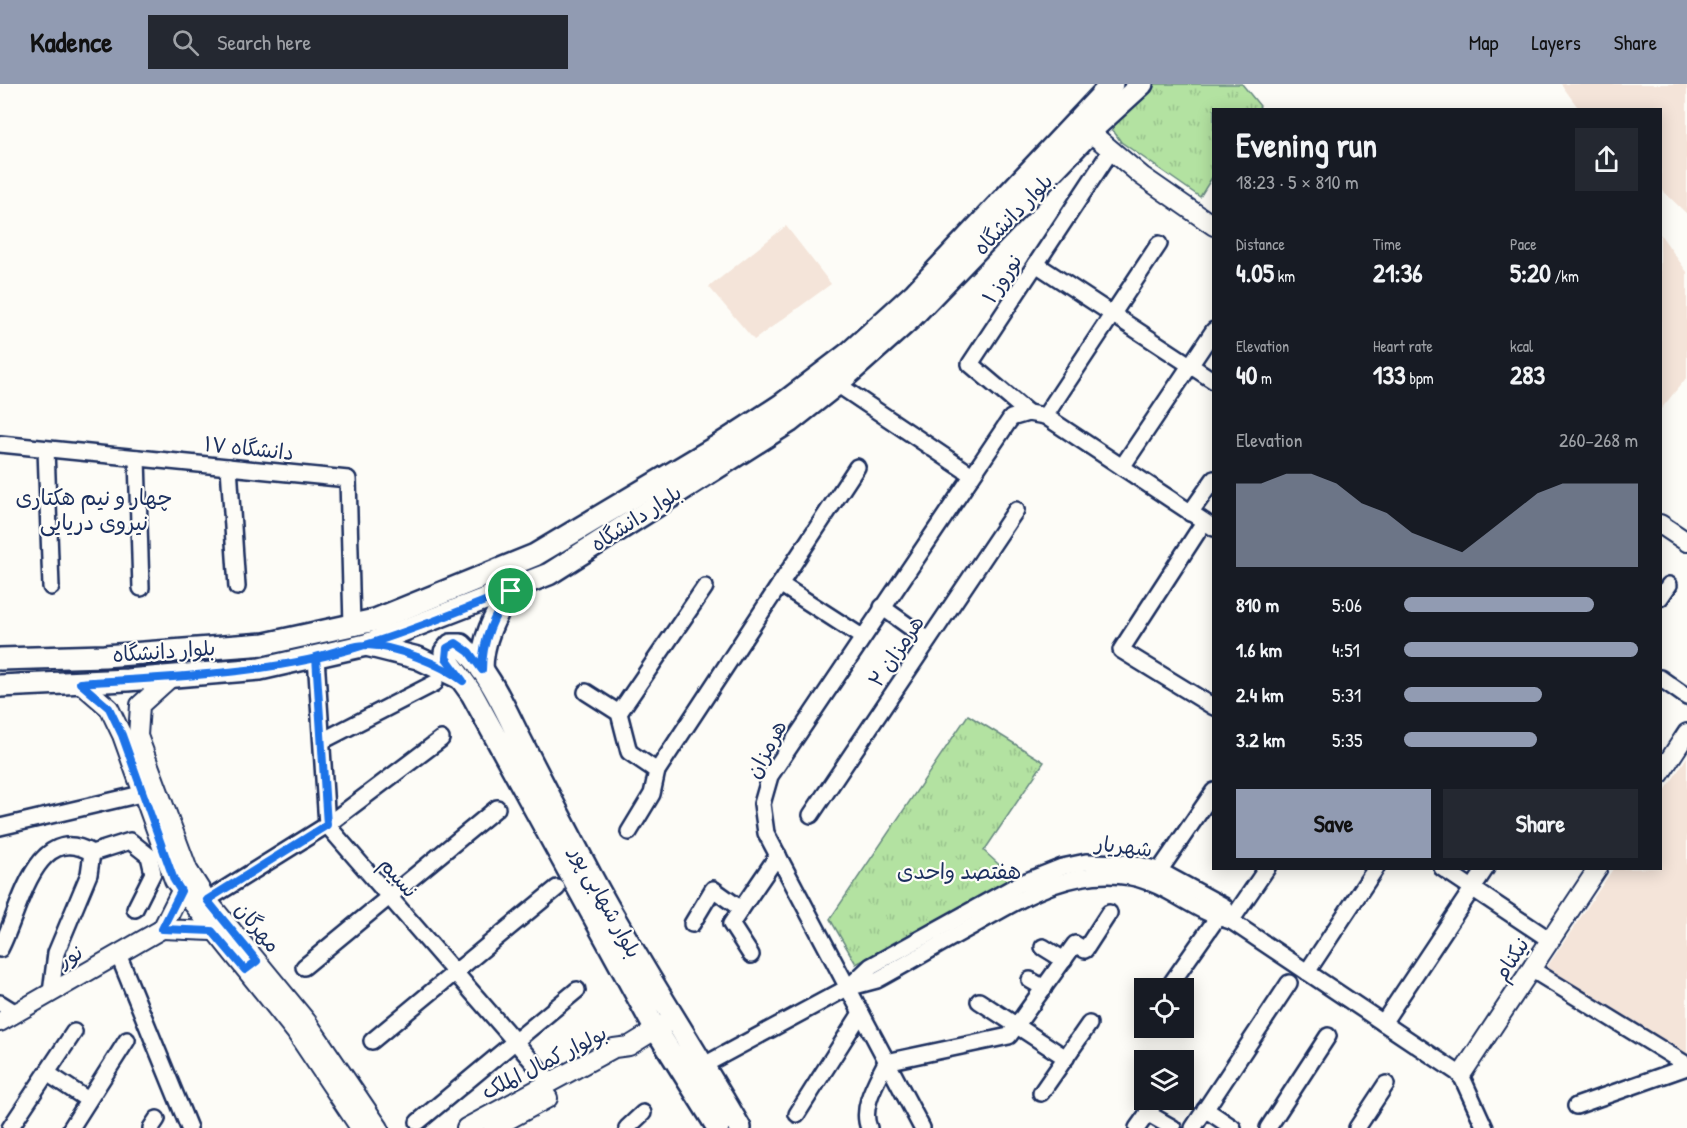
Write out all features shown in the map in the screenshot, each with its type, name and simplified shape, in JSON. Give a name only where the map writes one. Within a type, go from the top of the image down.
[{"type":"main road","name":"بلوار دانشگاه","points":[[0,659],[265,644],[375,620],[535,555],[645,491],[781,405],[849,353],[915,293],[1112,84]]},
{"type":"main road","name":"بلوار دانشگاه","points":[[0,686],[80,683],[260,669],[366,645],[511,591],[549,574],[789,422],[837,384],[918,311],[1091,133],[1142,84]]},
{"type":"main road","points":[[482,670],[482,655],[489,630],[497,611],[511,591]]},
{"type":"main road","points":[[366,645],[418,658],[453,673],[463,681]]},
{"type":"main road","name":"بلوار شهابی پور","points":[[665,1025],[592,879],[482,670],[461,645],[451,645],[445,652],[446,658],[463,681],[665,1025],[695,1071],[740,1128]]},
{"type":"main road","points":[[178,676],[185,650]]},
{"type":"main road","name":"بلوار شهابی پور","points":[[695,1071],[718,1128]]},
{"type":"street","points":[[1091,133],[1110,152],[1212,225]]},
{"type":"street","name":"نوروز ۱","points":[[1028,413],[970,364],[1110,152]]},
{"type":"street","points":[[1045,416],[1159,244]]},
{"type":"street","points":[[1036,264],[1212,380]]},
{"type":"street","points":[[1122,467],[1212,333]]},
{"type":"street","points":[[837,384],[972,474]]},
{"type":"street","points":[[1028,413],[1045,416],[1209,525],[1122,650],[1212,706]]},
{"type":"street","name":"هرمزان","points":[[922,1128],[766,833],[762,804],[770,776],[972,474],[1011,418],[1028,413]]},
{"type":"street","name":"دانشگاه ۱۷","points":[[0,444],[348,479],[352,625]]},
{"type":"street","points":[[46,449],[51,587]]},
{"type":"street","points":[[137,458],[141,588]]},
{"type":"street","points":[[229,467],[237,587]]},
{"type":"street","points":[[629,832],[652,794],[657,771],[857,467]]},
{"type":"street","points":[[1190,513],[1212,481]]},
{"type":"street","name":"هرمزان ۲","points":[[811,815],[1016,510]]},
{"type":"street","points":[[1662,525],[1687,542]]},
{"type":"street","points":[[780,584],[862,638]]},
{"type":"street","points":[[619,714],[705,586]]},
{"type":"street","points":[[882,607],[928,640]]},
{"type":"street","points":[[316,657],[327,825]]},
{"type":"street","points":[[137,720],[140,705],[178,676]]},
{"type":"street","points":[[1662,679],[1687,696]]},
{"type":"street","name":"مهرگان","points":[[80,683],[109,708],[115,719],[141,794],[174,880],[181,891],[212,931],[251,965],[307,1022],[379,1128]]},
{"type":"street","points":[[322,741],[435,683]]},
{"type":"street","points":[[586,692],[619,714],[629,752],[657,771]]},
{"type":"street","points":[[115,719],[118,709],[127,707],[137,720]]},
{"type":"street","name":"مهرگان","points":[[137,720],[138,736],[188,870],[359,1128]]},
{"type":"street","points":[[1662,771],[1687,733]]},
{"type":"street","points":[[207,900],[327,825],[441,740]]},
{"type":"street","points":[[1155,877],[1212,793]]},
{"type":"street","points":[[0,826],[141,794]]},
{"type":"street","points":[[304,968],[497,808]]},
{"type":"street","name":"نسیم","points":[[327,825],[551,1083]]},
{"type":"street","points":[[0,949],[39,860],[57,849],[80,846],[92,853],[130,842],[149,856],[153,873],[135,909]]},
{"type":"street","points":[[51,993],[56,953],[89,874],[92,853]]},
{"type":"street","points":[[751,955],[731,924],[778,855]]},
{"type":"street","name":"شهریار","points":[[695,1071],[847,988],[871,966],[1041,874],[1086,862],[1132,863],[1155,877],[1224,906],[1224,920],[1307,972],[1461,1075]]},
{"type":"street","points":[[1176,978],[1265,870]]},
{"type":"street","points":[[1307,972],[1375,870]]},
{"type":"street","points":[[1445,870],[1550,940]]},
{"type":"street","points":[[1383,1023],[1485,870]]},
{"type":"street","name":"نیکنام","points":[[1461,1075],[1597,870]]},
{"type":"street","points":[[372,1041],[557,888]]},
{"type":"street","points":[[692,924],[713,889],[741,909]]},
{"type":"street","points":[[181,891],[162,929],[212,931]]},
{"type":"street","points":[[869,1128],[865,1119],[870,1097],[886,1062],[1010,1036],[1075,944],[1084,950],[1109,914]]},
{"type":"street","name":"نور","points":[[8,1017],[162,929]]},
{"type":"street","points":[[1043,947],[1064,960]]},
{"type":"street","points":[[118,954],[189,1128]]},
{"type":"street","points":[[1531,969],[1687,1066]]},
{"type":"street","points":[[1030,980],[1044,988]]},
{"type":"street","points":[[1193,1128],[1289,984]]},
{"type":"street","points":[[418,1122],[577,990]]},
{"type":"street","points":[[979,1001],[1066,1058]]},
{"type":"street","points":[[0,1003],[8,1017]]},
{"type":"street","points":[[797,1114],[861,1013]]},
{"type":"street","points":[[1041,1093],[1089,1024]]},
{"type":"street","points":[[629,1046],[665,1025]]},
{"type":"street","points":[[10,1128],[74,1032]]},
{"type":"street","points":[[1268,1128],[1328,1036]]},
{"type":"street","points":[[71,1128],[127,1040]]},
{"type":"street","name":"بولوار کمال الملک","points":[[495,1124],[551,1083],[614,1048],[629,1046]]},
{"type":"street","name":"بولوار کمال الملک","points":[[466,1128],[495,1124],[620,1058],[629,1046]]},
{"type":"street","points":[[1576,1106],[1687,1066]]},
{"type":"street","points":[[47,1073],[88,1100]]},
{"type":"street","points":[[1461,1075],[1485,1128]]},
{"type":"street","points":[[1356,1128],[1386,1084]]},
{"type":"street","points":[[1205,1109],[1233,1128]]},
{"type":"street","points":[[1137,1128],[1149,1110]]},
{"type":"street","points":[[627,1128],[643,1113]]},
{"type":"street","points":[[1147,1113],[1173,1128]]},
{"type":"shaded area","points":[[1561,84],[1687,84],[1687,214],[1662,190],[1662,108],[1578,108]]},
{"type":"shaded area","points":[[786,226],[831,284],[754,340],[709,287]]},
{"type":"shaded area","points":[[1662,237],[1687,272],[1687,377],[1662,408]]},
{"type":"shaded area","points":[[1687,757],[1687,1058],[1683,1059],[1547,967],[1612,870],[1662,870],[1662,795]]},
{"type":"green space","points":[[1156,84],[1242,84],[1260,106],[1259,108],[1212,108],[1212,178],[1200,197],[1121,142],[1112,129],[1118,119]]},
{"type":"green space","points":[[968,715],[1044,762],[984,851],[1018,882],[856,964],[830,919]]},
{"type":"district","name":"چهار و نیم هکتاری نیروی دریایی","points":[[94,510]]},
{"type":"district","name":"هفتصد واحدی","points":[[959,871]]},
{"type":"route","points":[[511,591],[366,645],[340,652],[316,657],[260,669],[80,683],[109,708],[122,735],[141,794],[174,880],[181,891],[162,929],[212,931],[245,970],[257,961],[207,900],[327,825],[316,657],[366,645],[418,658],[453,673],[463,681],[446,658],[447,648],[456,643],[461,645],[482,670],[482,655],[489,630],[497,611],[511,591]]}]
